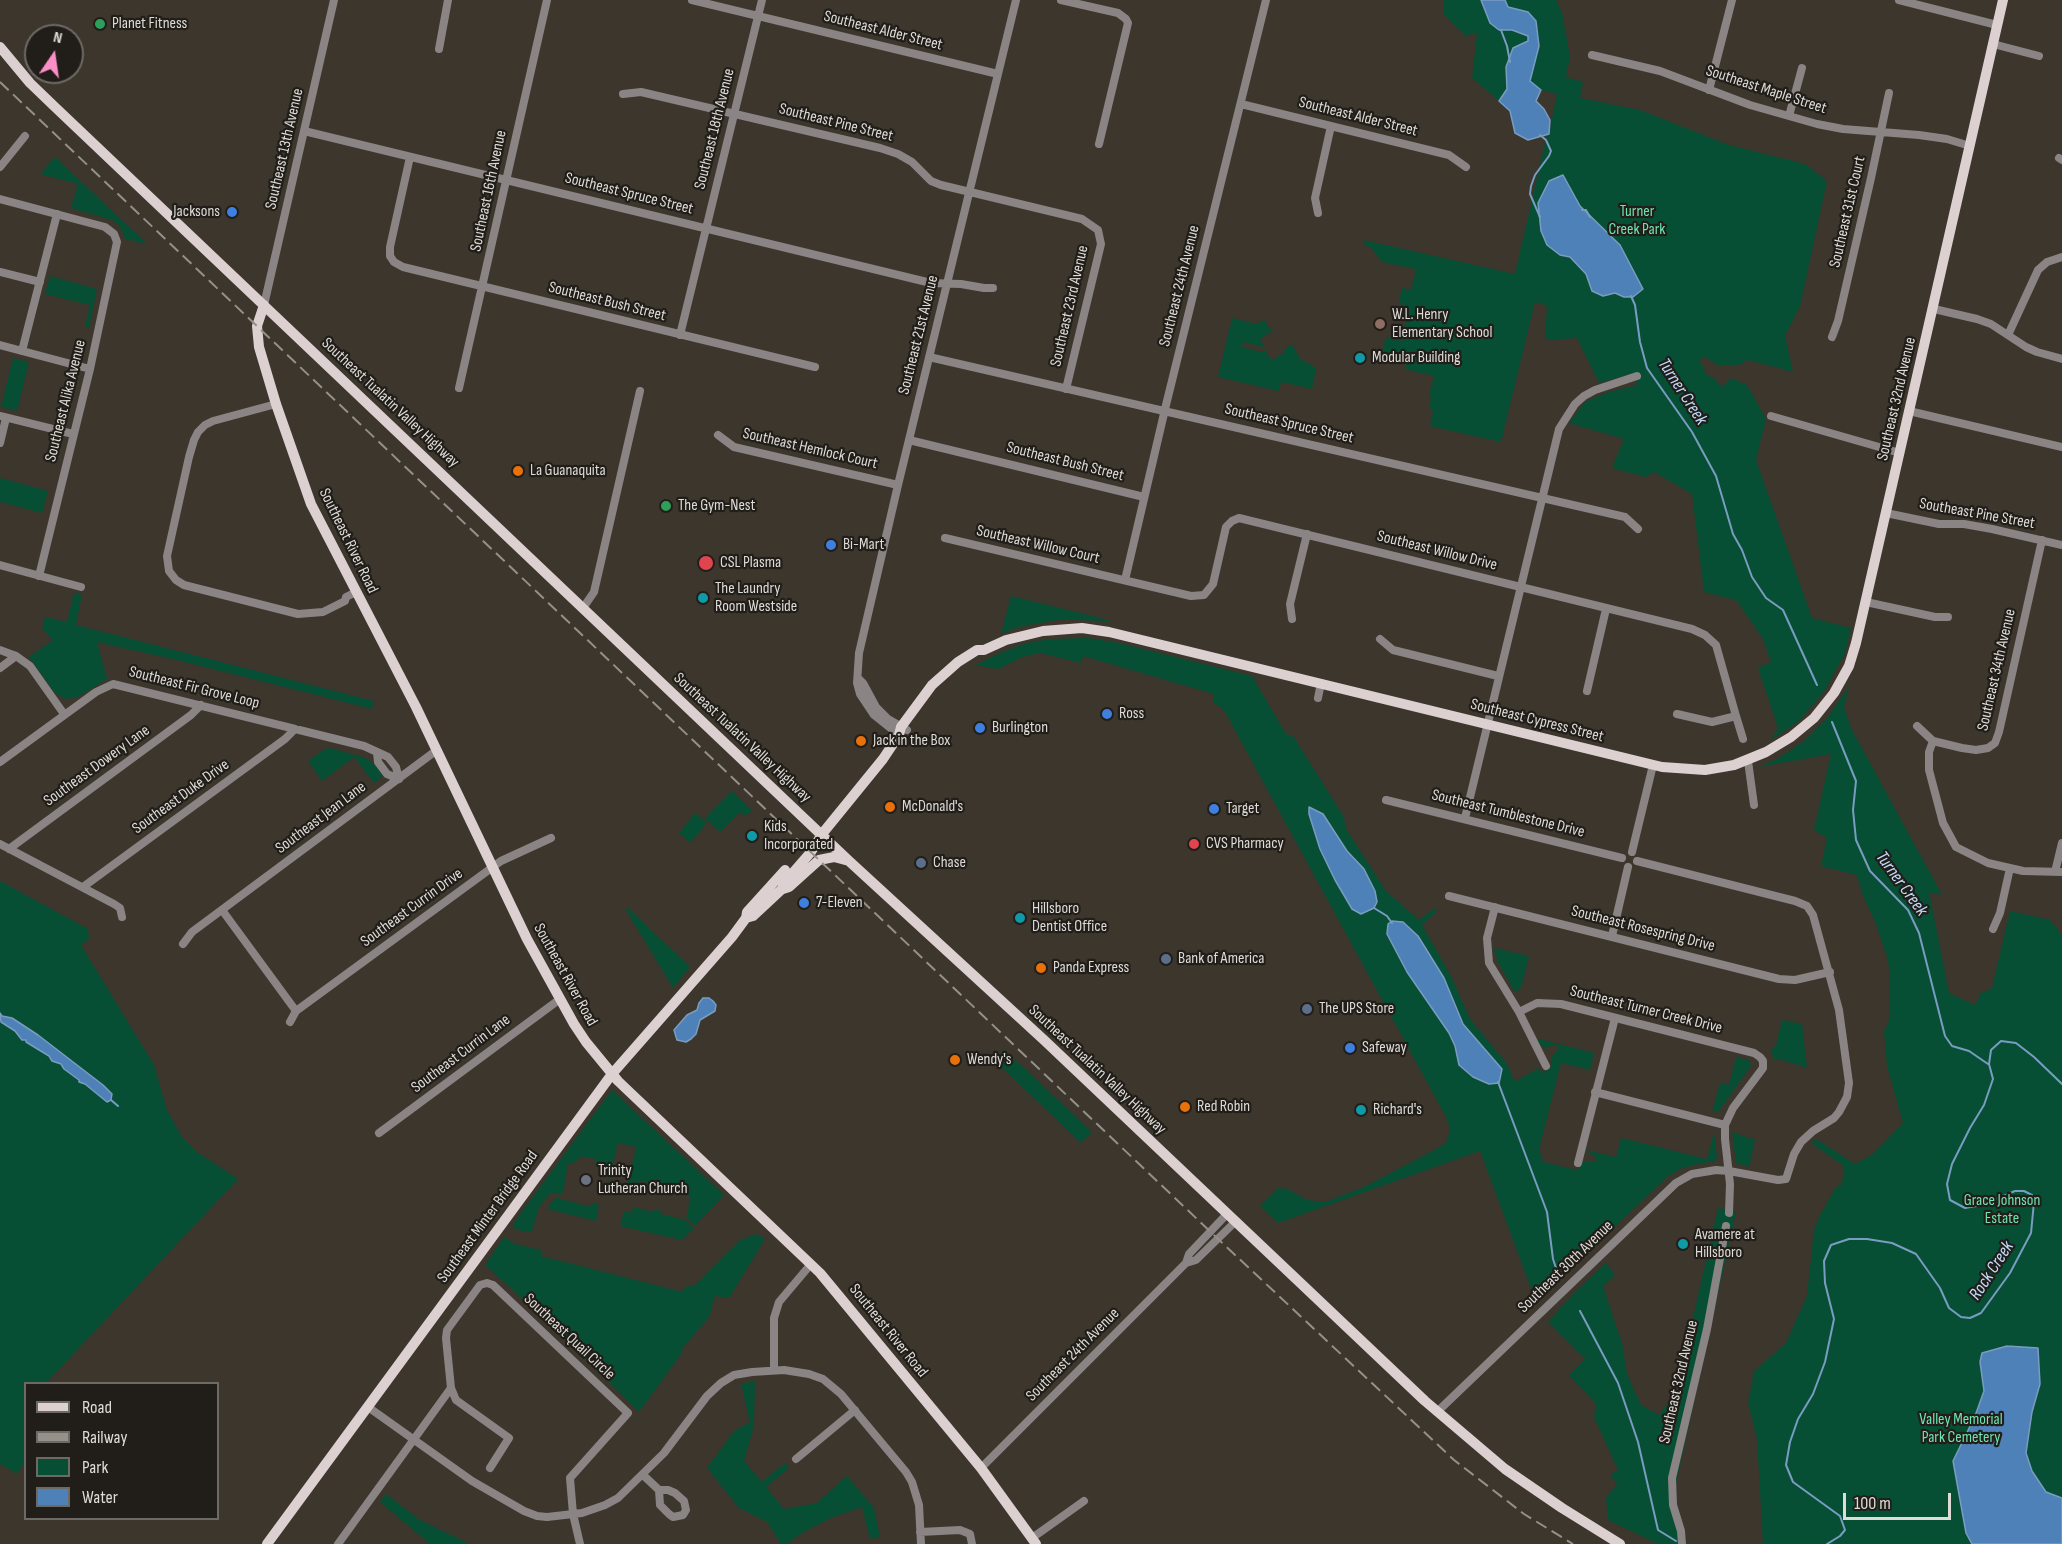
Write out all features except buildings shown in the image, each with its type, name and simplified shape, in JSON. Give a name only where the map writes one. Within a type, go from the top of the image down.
[{"type":"main road","name":"Southeast 32nd Avenue","points":[[1748,761],[1791,737],[1814,718],[1834,693],[1852,658],[1934,309],[2003,0]]},
{"type":"main road","name":"Southeast Tualatin Valley Highway","points":[[0,47],[30,83],[849,861],[1044,1040],[1437,1412],[1505,1469],[1581,1521],[1620,1544]]},
{"type":"main road","name":"Southeast River Road","points":[[264,305],[257,322],[257,340],[276,404],[312,504],[351,594],[437,750],[527,939],[586,1042],[612,1074],[824,1278],[981,1468],[1034,1541]]},
{"type":"main road","name":"Southeast Cypress Street","points":[[822,834],[883,759],[923,695],[949,669],[976,650],[984,650],[1017,637],[1069,628],[1095,630],[1166,645],[1678,770],[1705,770],[1748,761]]},
{"type":"main road","name":"Southeast Minter Bridge Road","points":[[746,918],[753,916],[782,889],[784,883],[811,852],[822,834]]},
{"type":"main road","name":"Southeast Minter Bridge Road","points":[[267,1544],[612,1074],[732,937],[746,918],[747,912],[806,846],[822,834]]},
{"type":"main road","points":[[782,889],[789,887],[819,860],[834,857],[849,861]]},
{"type":"street","name":"Southeast 13th Avenue","points":[[264,305],[334,0]]},
{"type":"street","points":[[439,50],[448,0]]},
{"type":"street","name":"Southeast 16th Avenue","points":[[459,388],[547,0]]},
{"type":"street","name":"Southeast Alder Street","points":[[692,0],[998,74]]},
{"type":"street","name":"Southeast 18th Avenue","points":[[680,335],[762,0]]},
{"type":"street","name":"Southeast 21st Avenue","points":[[902,730],[879,721],[860,694],[857,683],[859,653],[1016,0]]},
{"type":"street","points":[[1061,0],[1118,13],[1123,15],[1128,23],[1099,144]]},
{"type":"street","name":"Southeast 24th Avenue","points":[[1125,580],[1143,497],[1266,0]]},
{"type":"street","points":[[1709,90],[1732,0]]},
{"type":"street","points":[[1899,0],[1997,25]]},
{"type":"street","points":[[1993,44],[2039,56]]},
{"type":"street","name":"Southeast Maple Street","points":[[1592,55],[1660,70],[1709,90],[1789,116],[1843,129],[1928,136],[1970,146]]},
{"type":"street","points":[[1789,116],[1802,68]]},
{"type":"street","name":"Southeast Pine Street","points":[[623,94],[641,92],[889,151],[912,162],[931,181],[969,193],[1082,219],[1098,231]]},
{"type":"street","name":"Southeast 31st Court","points":[[1832,337],[1838,321],[1889,93]]},
{"type":"street","name":"Southeast Alder Street","points":[[1241,104],[1449,155],[1466,167]]},
{"type":"street","points":[[1318,213],[1315,198],[1331,126]]},
{"type":"street","name":"Southeast Spruce Street","points":[[304,131],[931,283],[993,288]]},
{"type":"street","points":[[0,167],[26,136]]},
{"type":"street","name":"Southeast Bush Street","points":[[410,157],[390,247],[390,256],[394,262],[403,267],[815,367]]},
{"type":"street","points":[[0,199],[57,214],[22,351]]},
{"type":"street","name":"Southeast Alika Avenue","points":[[39,576],[90,369],[117,247],[114,234],[105,227],[57,214]]},
{"type":"street","name":"Southeast 23rd Avenue","points":[[1066,389],[1101,244],[1098,231]]},
{"type":"street","points":[[2008,335],[2038,270],[2047,262],[2062,257]]},
{"type":"street","points":[[0,272],[40,282]]},
{"type":"street","points":[[1934,309],[1991,324],[2037,352],[2062,359]]},
{"type":"street","points":[[0,345],[90,369]]},
{"type":"street","name":"Southeast Spruce Street","points":[[929,357],[1625,517],[1638,529]]},
{"type":"street","points":[[1465,818],[1559,429],[1575,404],[1595,390],[1637,376]]},
{"type":"street","points":[[583,608],[594,592],[640,391]]},
{"type":"street","points":[[276,404],[213,421],[198,432],[189,457],[167,563],[174,577],[184,585],[290,612],[304,614],[323,612],[345,601],[351,594]]},
{"type":"street","points":[[1909,411],[2062,447]]},
{"type":"street","points":[[1771,416],[1900,453]]},
{"type":"street","points":[[0,443],[3,417],[73,434]]},
{"type":"street","name":"Southeast Hemlock Court","points":[[718,435],[734,447],[898,485]]},
{"type":"street","name":"Southeast Bush Street","points":[[909,440],[1143,497]]},
{"type":"street","name":"Southeast Pine Street","points":[[1886,513],[1939,524],[1964,524],[1992,529],[2062,545]]},
{"type":"street","name":"Southeast Willow Drive","points":[[1125,580],[1191,596],[1204,595],[1213,584],[1226,527],[1239,518],[1692,629],[1716,645],[1743,739]]},
{"type":"street","points":[[1292,619],[1290,604],[1307,534]]},
{"type":"street","name":"Southeast Willow Court","points":[[945,538],[1125,580]]},
{"type":"street","name":"Southeast 34th Avenue","points":[[1932,741],[1976,750],[1988,748],[1995,743],[2042,540]]},
{"type":"street","points":[[0,565],[81,587]]},
{"type":"street","points":[[1866,602],[1935,617],[1948,617]]},
{"type":"street","points":[[1587,692],[1606,609]]},
{"type":"street","points":[[1380,639],[1393,650],[1498,676]]},
{"type":"street","points":[[0,650],[16,656],[30,666],[64,714]]},
{"type":"street","points":[[0,668],[16,656]]},
{"type":"street","points":[[1318,698],[1321,683]]},
{"type":"street","name":"Southeast Fir Grove Loop","points":[[0,762],[64,714],[96,692],[113,684],[364,746],[377,753],[378,762],[387,774],[399,779]]},
{"type":"street","name":"Southeast Dowery Lane","points":[[9,849],[191,715],[201,705]]},
{"type":"street","points":[[1677,714],[1712,722],[1736,716]]},
{"type":"street","points":[[1917,726],[1932,741],[1929,752],[1929,770],[1943,823],[1956,847],[1988,863],[2023,871],[2059,872],[2062,843]]},
{"type":"street","name":"Southeast Duke Drive","points":[[83,887],[285,739],[295,729]]},
{"type":"street","name":"Southeast Jean Lane","points":[[183,944],[192,932],[437,750]]},
{"type":"street","points":[[1748,761],[1754,805]]},
{"type":"street","points":[[1632,852],[1653,765]]},
{"type":"street","name":"Southeast Tumblestone Drive","points":[[1386,800],[1622,858]]},
{"type":"street","name":"Southeast Currin Drive","points":[[296,1011],[501,861],[551,838]]},
{"type":"street","points":[[0,844],[120,909],[122,917]]},
{"type":"street","points":[[1626,852],[1632,852],[1636,856],[1636,861],[1633,866],[1628,867],[1623,864],[1622,858],[1626,852]]},
{"type":"street","points":[[1636,861],[1807,906],[1813,915],[1830,972]]},
{"type":"street","points":[[1612,936],[1628,867]]},
{"type":"street","points":[[1993,929],[2000,913],[2010,868]]},
{"type":"street","name":"Southeast Rosespring Drive","points":[[1449,896],[1779,978],[1795,980],[1830,972]]},
{"type":"street","points":[[1495,907],[1487,938],[1489,963],[1519,1012],[1546,1066]]},
{"type":"street","points":[[222,910],[296,1011],[290,1022]]},
{"type":"street","name":"Southeast 30th Avenue","points":[[1437,1412],[1668,1188],[1692,1174],[1707,1171],[1729,1171],[1778,1180],[1786,1179],[1794,1154],[1801,1142],[1813,1131],[1834,1118],[1843,1106],[1848,1090],[1848,1072],[1839,1010],[1830,972]]},
{"type":"street","name":"Southeast Currin Lane","points":[[379,1133],[560,999]]},
{"type":"street","name":"Southeast Turner Creek Drive","points":[[1519,1012],[1537,1003],[1560,1004],[1754,1053],[1763,1061],[1763,1068],[1733,1108],[1725,1125]]},
{"type":"street","points":[[1578,1163],[1615,1018]]},
{"type":"street","points":[[1595,1092],[1725,1125],[1729,1171],[1729,1213]]},
{"type":"street","name":"Southeast 24th Avenue","points":[[981,1468],[1186,1263],[1189,1254],[1231,1218]]},
{"type":"street","name":"Southeast 32nd Avenue","points":[[1682,1544],[1682,1531],[1673,1505],[1672,1478],[1707,1329],[1726,1226]]},
{"type":"street","points":[[774,1370],[774,1318],[779,1302],[811,1264]]},
{"type":"street","name":"Southeast Quail Circle","points":[[451,1388],[447,1330],[480,1285],[489,1283],[628,1413],[570,1478],[573,1514]]},
{"type":"street","points":[[368,1407],[472,1481],[524,1511],[547,1517],[573,1514],[605,1506],[618,1498],[664,1453],[713,1388],[734,1376],[774,1370],[809,1374],[823,1379],[841,1394],[912,1482],[919,1505],[921,1544]]},
{"type":"street","points":[[338,1544],[451,1388]]},
{"type":"street","points":[[451,1388],[456,1400],[509,1438],[490,1468]]},
{"type":"street","points":[[796,1459],[855,1410]]},
{"type":"street","points":[[643,1475],[658,1490]]},
{"type":"street","points":[[1034,1541],[1084,1501]]},
{"type":"street","points":[[573,1514],[580,1544]]},
{"type":"street","points":[[920,1532],[960,1530],[970,1534],[972,1544]]},
{"type":"green space","points":[[1444,0],[1481,0],[1490,23],[1499,30],[1512,30],[1528,35],[1528,41],[1513,48],[1506,67],[1507,89],[1499,101],[1472,78],[1477,34],[1465,35],[1444,15]]},
{"type":"green space","name":"Turner Creek Park","points":[[1505,0],[1556,0],[1562,13],[1570,57],[1566,77],[1583,82],[1580,98],[1640,110],[1729,145],[1805,164],[1827,181],[1800,306],[1785,336],[1793,372],[1748,360],[1738,365],[1726,366],[1717,365],[1706,357],[1699,359],[1707,375],[1713,377],[1722,387],[1731,378],[1747,385],[1766,419],[1756,460],[1812,618],[1851,628],[1845,653],[1824,692],[1798,722],[1771,740],[1778,728],[1758,668],[1771,662],[1763,639],[1736,600],[1704,592],[1692,494],[1654,472],[1646,477],[1612,468],[1624,439],[1569,423],[1585,402],[1608,392],[1637,385],[1635,373],[1599,383],[1577,338],[1545,340],[1547,306],[1535,302],[1501,442],[1430,426],[1433,410],[1429,409],[1431,397],[1429,396],[1434,376],[1405,369],[1406,362],[1396,359],[1396,356],[1382,353],[1386,337],[1401,341],[1408,314],[1399,301],[1402,288],[1411,290],[1416,269],[1382,262],[1372,249],[1363,243],[1363,240],[1515,274],[1557,94],[1541,90],[1530,81],[1539,46],[1528,12],[1508,7]]},
{"type":"green space","points":[[55,157],[147,244],[125,239],[121,227],[112,220],[71,208],[78,184],[40,174]]},
{"type":"green space","points":[[50,276],[97,289],[89,328],[85,327],[90,305],[45,294]]},
{"type":"green space","points":[[1232,318],[1257,324],[1264,320],[1273,333],[1270,332],[1260,339],[1264,346],[1262,347],[1243,342],[1242,347],[1261,352],[1265,350],[1273,360],[1292,344],[1300,359],[1316,369],[1312,389],[1281,382],[1279,391],[1218,377]]},
{"type":"green space","points":[[13,358],[29,362],[17,411],[1,407]]},
{"type":"green space","points":[[0,478],[48,491],[42,513],[0,502]]},
{"type":"green space","points":[[74,593],[82,595],[76,625],[374,701],[372,709],[97,642],[107,679],[78,697],[66,699],[55,693],[29,657],[53,640],[42,628],[45,617],[67,622]]},
{"type":"green space","points":[[1011,596],[1115,622],[1063,619],[1018,627],[1001,634]]},
{"type":"green space","points":[[1088,638],[1119,643],[1252,676],[1286,734],[1293,736],[1344,817],[1346,829],[1386,891],[1419,920],[1435,908],[1437,911],[1422,925],[1451,976],[1470,1019],[1508,1065],[1513,1079],[1516,1081],[1539,1068],[1542,1073],[1552,1067],[1551,1057],[1559,1049],[1555,1044],[1543,1047],[1535,1038],[1594,1053],[1590,1070],[1561,1063],[1539,1149],[1543,1162],[1577,1170],[1584,1162],[1595,1162],[1596,1156],[1586,1150],[1616,1157],[1621,1138],[1707,1159],[1714,1132],[1717,1157],[1715,1161],[1680,1169],[1667,1177],[1536,1302],[1480,1151],[1278,1223],[1260,1206],[1278,1188],[1288,1189],[1307,1200],[1325,1202],[1364,1187],[1440,1147],[1447,1141],[1450,1129],[1446,1117],[1225,712],[1213,703],[1214,694],[1083,656],[1081,663],[1040,653],[1022,657],[998,669],[975,665],[1026,643],[1050,639]],"holes":[[[1387,934],[1418,936],[1444,978],[1463,1024],[1502,1069],[1489,1084],[1473,1077],[1459,1065],[1455,1046],[1449,1033],[1407,972]]]},
{"type":"green space","points":[[1849,686],[1844,707],[1851,728],[1942,895],[1929,892],[1949,993],[1975,1005],[1981,993],[1992,988],[2010,911],[2050,920],[2062,935],[2062,1544],[1763,1544],[1757,1439],[1748,1403],[1754,1371],[1786,1343],[1807,1296],[1814,1230],[1836,1187],[1842,1184],[1844,1166],[1811,1143],[1816,1139],[1855,1164],[1873,1154],[1903,1123],[1887,1066],[1884,1032],[1889,1020],[1888,960],[1857,875],[1821,866],[1827,838],[1814,830],[1831,754],[1759,767],[1777,759],[1804,741],[1828,717]]},
{"type":"green space","points":[[330,748],[366,758],[383,776],[374,783],[354,757],[322,781],[308,761]]},
{"type":"green space","points":[[732,791],[752,810],[745,816],[740,812],[720,832],[705,818]]},
{"type":"green space","points":[[695,813],[707,823],[690,843],[679,833]]},
{"type":"green space","points":[[0,881],[88,929],[89,939],[81,945],[154,1065],[167,1110],[182,1137],[197,1152],[238,1179],[47,1382],[24,1382],[24,1464],[17,1474],[0,1464]]},
{"type":"green space","points":[[627,907],[690,967],[673,988],[626,910]]},
{"type":"green space","points":[[1494,948],[1529,956],[1521,988],[1515,992],[1498,962]]},
{"type":"green space","points":[[1782,1020],[1802,1024],[1807,1068],[1782,1060],[1774,1060],[1771,1050],[1776,1045]]},
{"type":"green space","points":[[1004,1049],[1092,1132],[1081,1143],[994,1060]]},
{"type":"green space","points":[[1736,1057],[1749,1060],[1751,1066],[1719,1111],[1712,1112],[1720,1083],[1729,1085]]},
{"type":"green space","points":[[612,1090],[724,1195],[695,1226],[686,1217],[691,1197],[687,1196],[687,1191],[667,1187],[666,1189],[658,1188],[658,1185],[639,1181],[638,1183],[631,1182],[630,1187],[627,1186],[636,1147],[618,1143],[609,1180],[607,1180],[608,1175],[599,1173],[600,1166],[595,1165],[596,1159],[580,1156],[574,1164],[568,1163],[563,1193],[550,1194],[539,1207],[532,1231],[515,1229],[513,1226],[515,1221]]},
{"type":"green space","points":[[1732,1132],[1755,1140],[1749,1167],[1736,1163]]},
{"type":"green space","points":[[558,1198],[590,1207],[591,1203],[599,1205],[596,1221],[547,1209],[554,1199]]},
{"type":"green space","points":[[633,1207],[652,1212],[654,1209],[661,1211],[661,1214],[685,1220],[694,1228],[682,1240],[620,1226],[624,1211],[632,1213]]},
{"type":"green space","points":[[1718,1208],[1736,1212],[1673,1497],[1683,1539],[1677,1544],[1658,1544],[1608,1520],[1606,1498],[1617,1484],[1610,1475],[1618,1470],[1594,1417],[1596,1404],[1569,1375],[1585,1359],[1548,1322],[1606,1263],[1615,1275],[1603,1286],[1623,1347],[1627,1374],[1641,1405],[1659,1415],[1676,1392]]},
{"type":"green space","points":[[756,1234],[765,1239],[729,1298],[715,1296],[709,1317],[682,1349],[682,1353],[639,1412],[532,1307],[485,1265],[504,1237],[515,1244],[541,1250],[541,1256],[683,1292],[685,1287],[695,1285],[740,1240]]},
{"type":"green space","points":[[755,1381],[754,1426],[744,1461],[762,1482],[785,1463],[789,1468],[766,1487],[784,1509],[817,1503],[847,1476],[874,1508],[880,1537],[870,1539],[862,1507],[833,1517],[786,1544],[781,1544],[767,1522],[739,1508],[707,1468],[734,1431],[750,1422],[741,1384]]},
{"type":"green space","points":[[386,1494],[420,1520],[470,1544],[430,1544],[380,1502]]},
{"type":"water","points":[[1481,0],[1505,0],[1508,7],[1528,12],[1536,21],[1539,46],[1530,81],[1541,90],[1536,101],[1550,120],[1549,134],[1528,140],[1515,133],[1510,111],[1499,101],[1507,89],[1506,67],[1513,48],[1528,41],[1528,36],[1512,30],[1499,30],[1490,23]]},
{"type":"water","points":[[1563,175],[1580,206],[1620,245],[1643,289],[1633,297],[1624,297],[1615,293],[1603,296],[1592,291],[1586,274],[1570,257],[1560,255],[1547,245],[1541,231],[1538,203],[1549,181]]},
{"type":"water","points":[[1309,807],[1323,814],[1347,851],[1364,869],[1375,891],[1377,902],[1374,908],[1361,914],[1352,909],[1320,849]]},
{"type":"water","points":[[1392,921],[1403,922],[1418,936],[1444,978],[1463,1024],[1502,1069],[1499,1083],[1489,1084],[1473,1077],[1459,1065],[1455,1046],[1449,1033],[1407,972],[1387,934],[1388,924]]},
{"type":"water","points":[[703,998],[713,1001],[716,1005],[715,1011],[700,1020],[696,1034],[691,1039],[686,1042],[677,1040],[674,1030],[687,1015],[697,1010]]},
{"type":"water","points":[[0,1013],[38,1035],[103,1085],[112,1094],[111,1100],[107,1102],[85,1084],[79,1082],[61,1064],[52,1061],[49,1056],[26,1040],[22,1040],[15,1031],[1,1022]]},
{"type":"water","points":[[2007,1346],[2038,1348],[2040,1384],[2032,1412],[2026,1453],[2032,1471],[2046,1492],[2062,1498],[2062,1544],[1972,1544],[1966,1533],[1953,1461],[1975,1416],[1984,1391],[1980,1362],[1982,1353]]},
{"type":"waterway","name":"Turner Creek","points":[[1501,30],[1510,62]]},
{"type":"waterway","name":"Turner Creek","points":[[1540,135],[1546,140],[1551,151],[1535,175],[1531,186],[1530,194],[1540,217]]},
{"type":"waterway","name":"Turner Creek","points":[[1582,210],[1586,210],[1590,217]]},
{"type":"waterway","name":"Turner Creek","points":[[1631,296],[1635,305],[1640,342],[1647,368],[1692,432],[1716,476],[1733,534],[1752,577],[1766,598],[1783,610],[1817,685]]},
{"type":"waterway","name":"Turner Creek","points":[[1832,722],[1856,781],[1853,810],[1856,840],[1870,871],[1908,910],[1919,933],[1945,1036],[1952,1046],[1969,1051],[1988,1064]]},
{"type":"waterway","points":[[1374,908],[1387,916],[1392,923]]},
{"type":"waterway","name":"Rock Creek","points":[[1827,1544],[1845,1530],[1840,1516],[1793,1482],[1786,1465],[1790,1442],[1798,1419],[1813,1394],[1825,1362],[1834,1319],[1825,1283],[1824,1261],[1831,1245],[1849,1239],[1892,1243],[1916,1254],[1940,1288],[1949,1308],[1961,1317],[1970,1318],[1981,1313],[2010,1273],[2031,1233],[2034,1202],[2032,1195],[2024,1191],[2015,1191],[1982,1205],[1965,1208],[1950,1200],[1947,1184],[1952,1164],[1984,1105],[1993,1079],[1989,1064],[1991,1050],[2001,1041],[2016,1043],[2062,1084]]},
{"type":"waterway","points":[[1498,1082],[1547,1212],[1553,1259],[1557,1271]]},
{"type":"waterway","points":[[111,1100],[118,1106]]},
{"type":"waterway","points":[[1580,1311],[1618,1383],[1638,1442],[1658,1530],[1676,1541]]},
{"type":"railway","points":[[0,82],[1217,1238],[1454,1460],[1524,1514],[1573,1544]]},
{"type":"place","name":"Planet Fitness","points":[[100,24]]},
{"type":"place","name":"Jacksons","points":[[232,212]]},
{"type":"place","name":"W.L. Henry Elementary School","points":[[1380,324]]},
{"type":"place","name":"Modular Building","points":[[1360,358]]},
{"type":"place","name":"La Guanaquita","points":[[518,471]]},
{"type":"place","name":"The Gym-Nest","points":[[666,506]]},
{"type":"place","name":"Bi-Mart","points":[[831,545]]},
{"type":"place","name":"CSL Plasma","points":[[706,563]]},
{"type":"place","name":"The Laundry Room Westside","points":[[703,598]]},
{"type":"place","name":"Ross","points":[[1107,714]]},
{"type":"place","name":"Burlington","points":[[980,728]]},
{"type":"place","name":"Jack in the Box","points":[[861,741]]},
{"type":"place","name":"McDonald's","points":[[890,807]]},
{"type":"place","name":"Target","points":[[1214,809]]},
{"type":"place","name":"Kids Incorporated","points":[[752,836]]},
{"type":"place","name":"CVS Pharmacy","points":[[1194,844]]},
{"type":"place","name":"Chase","points":[[921,863]]},
{"type":"place","name":"7-Eleven","points":[[804,903]]},
{"type":"place","name":"Hillsboro Dentist Office","points":[[1020,918]]},
{"type":"place","name":"Bank of America","points":[[1166,959]]},
{"type":"place","name":"Panda Express","points":[[1041,968]]},
{"type":"place","name":"The UPS Store","points":[[1307,1009]]},
{"type":"place","name":"Safeway","points":[[1350,1048]]},
{"type":"place","name":"Wendy's","points":[[955,1060]]},
{"type":"place","name":"Red Robin","points":[[1185,1107]]},
{"type":"place","name":"Richard's","points":[[1361,1110]]},
{"type":"place","name":"Trinity Lutheran Church","points":[[586,1180]]},
{"type":"place","name":"Avamere at Hillsboro","points":[[1683,1244]]},
{"type":"park label","name":"Grace Johnson Estate","points":[[2002,1210]]},
{"type":"park label","name":"Valley Memorial Park Cemetery","points":[[1961,1429]]}]
